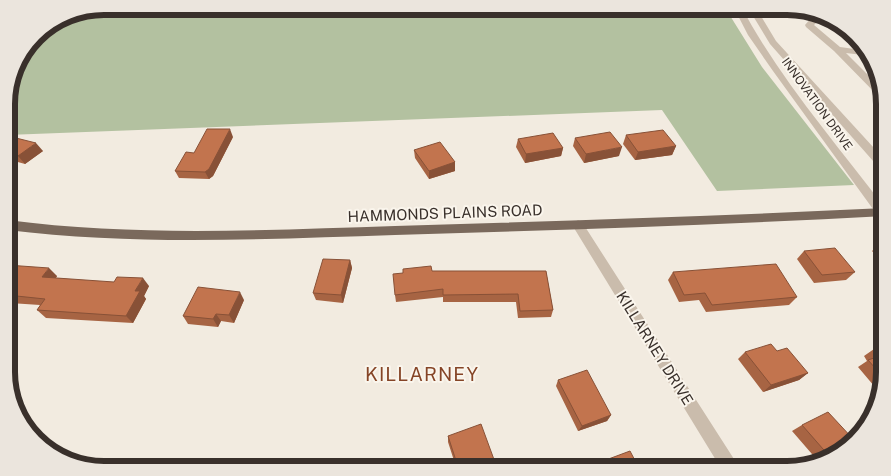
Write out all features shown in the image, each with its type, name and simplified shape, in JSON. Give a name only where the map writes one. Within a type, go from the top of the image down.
[{"type":"main road","name":"HAMMONDS PLAINS ROAD","points":[[15,226],[95,235],[246,235],[578,225],[876,212]]},
{"type":"street","name":"INNOVATION DRIVE","points":[[742,15],[752,35],[776,71],[876,203]]},
{"type":"street","name":"INNOVATION DRIVE","points":[[756,15],[773,42],[876,157]]},
{"type":"street","points":[[814,20],[809,25],[837,49],[874,87]]},
{"type":"street","points":[[837,49],[859,52]]},
{"type":"street","name":"KILLARNEY DRIVE","points":[[578,225],[726,461]]},
{"type":"path","points":[[61,27],[73,21]]},
{"type":"green space","points":[[98,15],[730,15],[762,67],[854,185],[717,191],[662,110],[15,135],[15,98],[18,81],[30,55],[45,37],[65,24],[81,18]]},
{"type":"building","points":[[207,129],[230,129],[209,169],[205,172],[175,171],[186,152],[194,153]]},
{"type":"building","points":[[663,130],[676,146],[638,152],[626,135]]},
{"type":"building","points":[[610,132],[622,147],[586,154],[575,138]]},
{"type":"building","points":[[553,133],[563,148],[526,154],[518,139]]},
{"type":"building","points":[[15,138],[36,143],[18,156],[15,155]]},
{"type":"building","points":[[440,142],[455,162],[429,171],[414,150]]},
{"type":"building","points":[[835,248],[855,272],[822,275],[804,251]]},
{"type":"building","points":[[323,259],[350,260],[341,295],[313,293]]},
{"type":"building","points":[[776,264],[797,297],[712,305],[705,293],[684,295],[673,272]]},
{"type":"building","points":[[15,266],[49,268],[42,277],[114,282],[117,277],[143,278],[135,291],[140,291],[126,316],[37,310],[45,299],[15,296]]},
{"type":"building","points":[[431,266],[432,271],[546,271],[553,310],[520,311],[518,294],[443,295],[443,289],[395,295],[393,274],[403,273],[403,269]]},
{"type":"building","points":[[198,287],[240,292],[229,315],[216,314],[213,319],[183,316]]},
{"type":"building","points":[[771,344],[777,351],[787,348],[808,373],[771,385],[745,352]]},
{"type":"building","points":[[876,357],[876,369],[868,360]]},
{"type":"building","points":[[587,370],[611,415],[582,426],[558,380]]},
{"type":"building","points":[[828,412],[850,435],[826,452],[802,425]]},
{"type":"building","points":[[481,424],[495,461],[456,461],[448,436]]},
{"type":"building","points":[[630,451],[635,461],[603,461]]},
{"type":"district","name":"KILLARNEY","points":[[422,374]]}]
